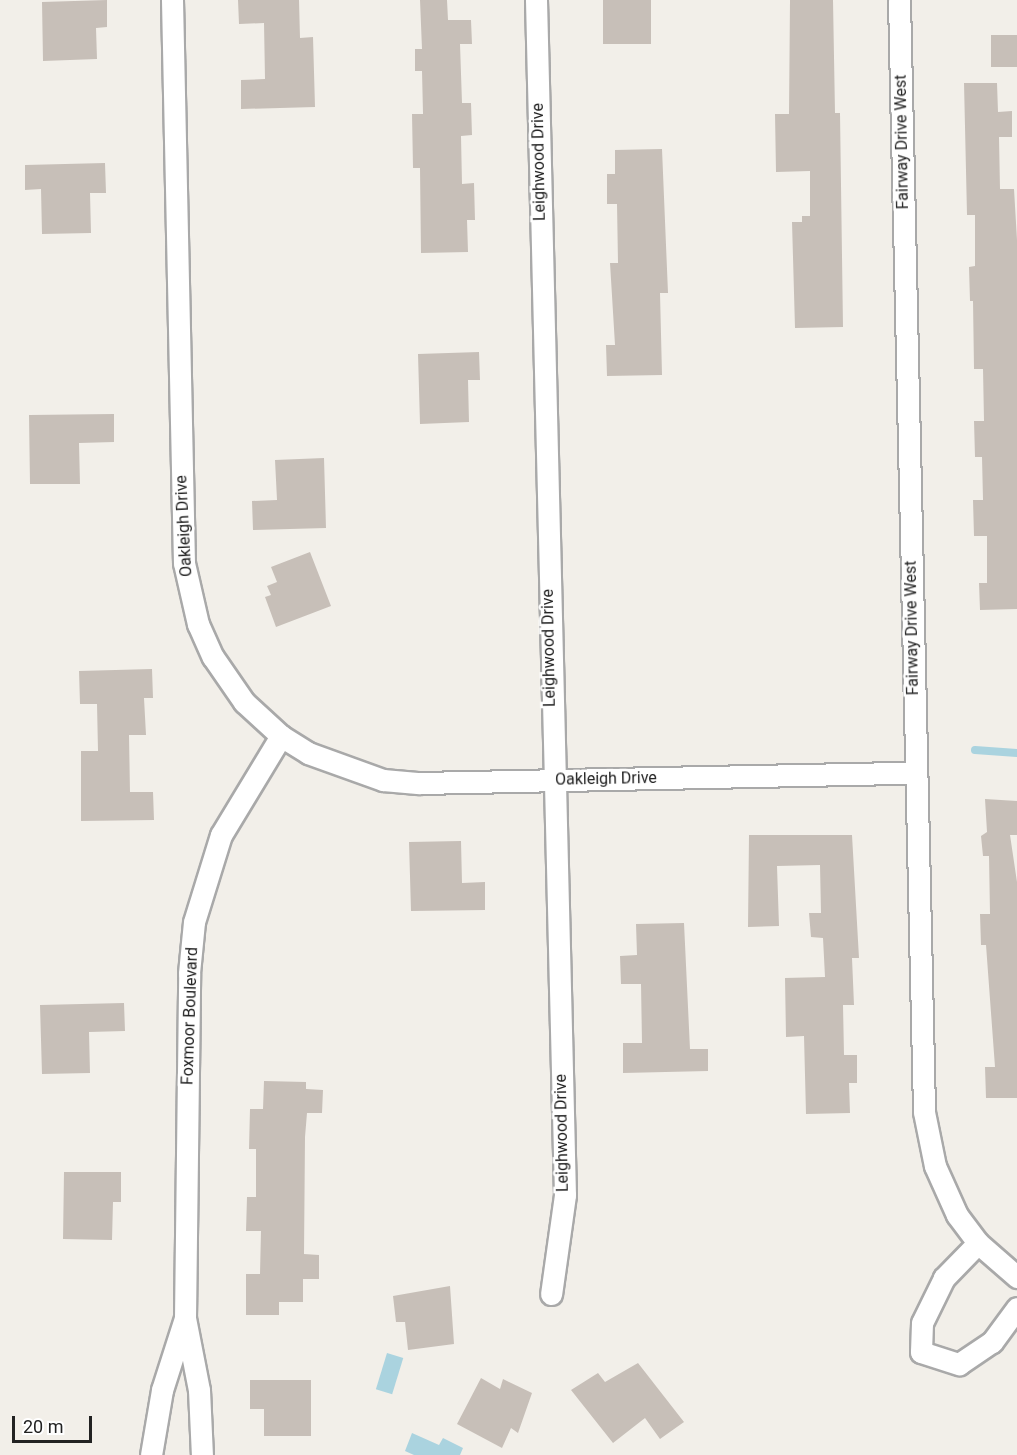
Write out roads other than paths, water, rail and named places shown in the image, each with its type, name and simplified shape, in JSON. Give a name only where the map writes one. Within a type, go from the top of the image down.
[{"type":"street","name":"Oakleigh Drive","points":[[172,0],[184,563],[188,590],[202,632],[227,681],[281,736],[332,764],[384,780],[420,783],[915,773]]},
{"type":"street","name":"Leighwood Drive","points":[[536,0],[552,781],[565,1195],[551,1294]]},
{"type":"street","name":"Fairway Drive West","points":[[899,0],[915,773],[925,1120],[944,1190],[978,1243],[1017,1277]]},
{"type":"street","name":"Foxmoor Boulevard","points":[[202,1455],[199,1390],[185,1318],[189,973],[194,922],[221,835],[281,736]]},
{"type":"street","points":[[978,1243],[944,1278],[922,1323],[921,1352],[959,1364],[992,1342],[1017,1308]]},
{"type":"street","name":"Foxmoor Boulevard","points":[[151,1455],[162,1390],[185,1318]]},
{"type":"water","points":[[387,1353],[403,1358],[392,1394],[376,1389]]},
{"type":"water","points":[[412,1433],[439,1445],[443,1438],[463,1448],[460,1455],[414,1455],[405,1451]]},
{"type":"waterway","points":[[975,750],[1017,753]]}]
